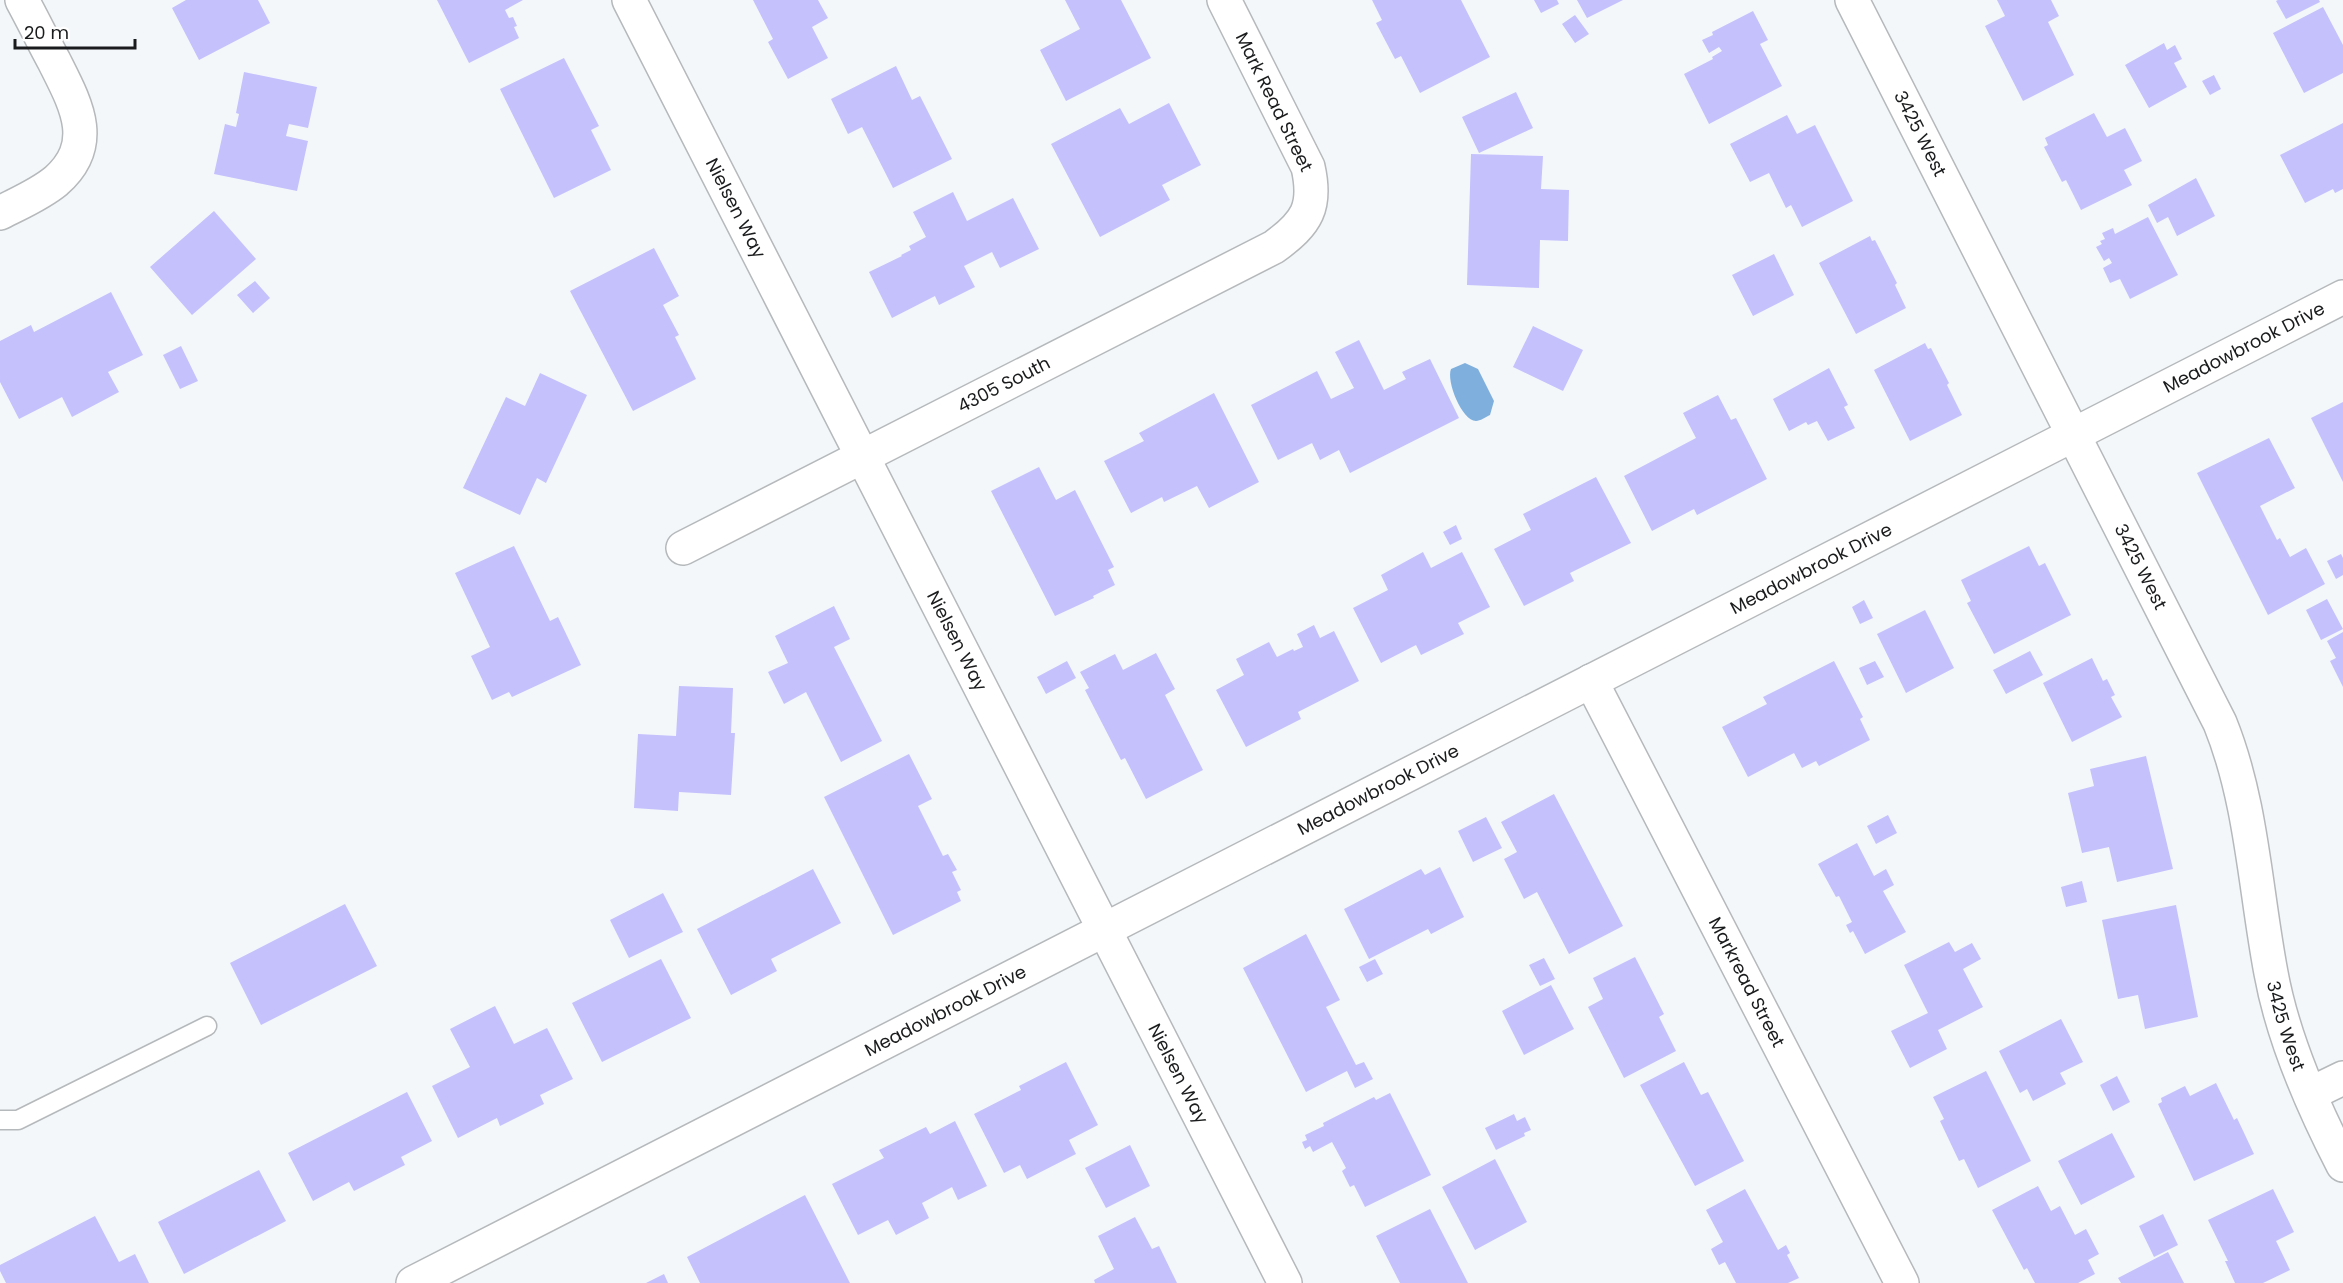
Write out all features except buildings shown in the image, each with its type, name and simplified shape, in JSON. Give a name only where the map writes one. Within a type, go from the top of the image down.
[{"type":"street","points":[[0,213],[42,191],[57,180],[78,151],[81,131],[78,112],[70,94],[22,0]]},
{"type":"street","name":"Nielsen Way","points":[[629,0],[1285,1283]]},
{"type":"street","name":"Mark Read Street","points":[[1224,0],[1308,166],[1312,187],[1311,206]]},
{"type":"street","name":"3425 West","points":[[1852,0],[2203,688],[2230,749],[2243,800],[2271,975],[2292,1046],[2310,1094],[2343,1165]]},
{"type":"street","name":"4305 South","points":[[682,548],[1274,247],[1302,222],[1311,206]]},
{"type":"street","name":"Meadowbrook Drive","points":[[413,1283],[2343,297]]},
{"type":"street","name":"Markread Street","points":[[1591,681],[1902,1283]]},
{"type":"street","points":[[2310,1094],[2343,1078]]},
{"type":"lane","points":[[0,1120],[18,1120],[207,1026]]},
{"type":"water","points":[[1465,363],[1478,369],[1494,401],[1490,415],[1478,421],[1465,415],[1453,391],[1451,369]]}]
